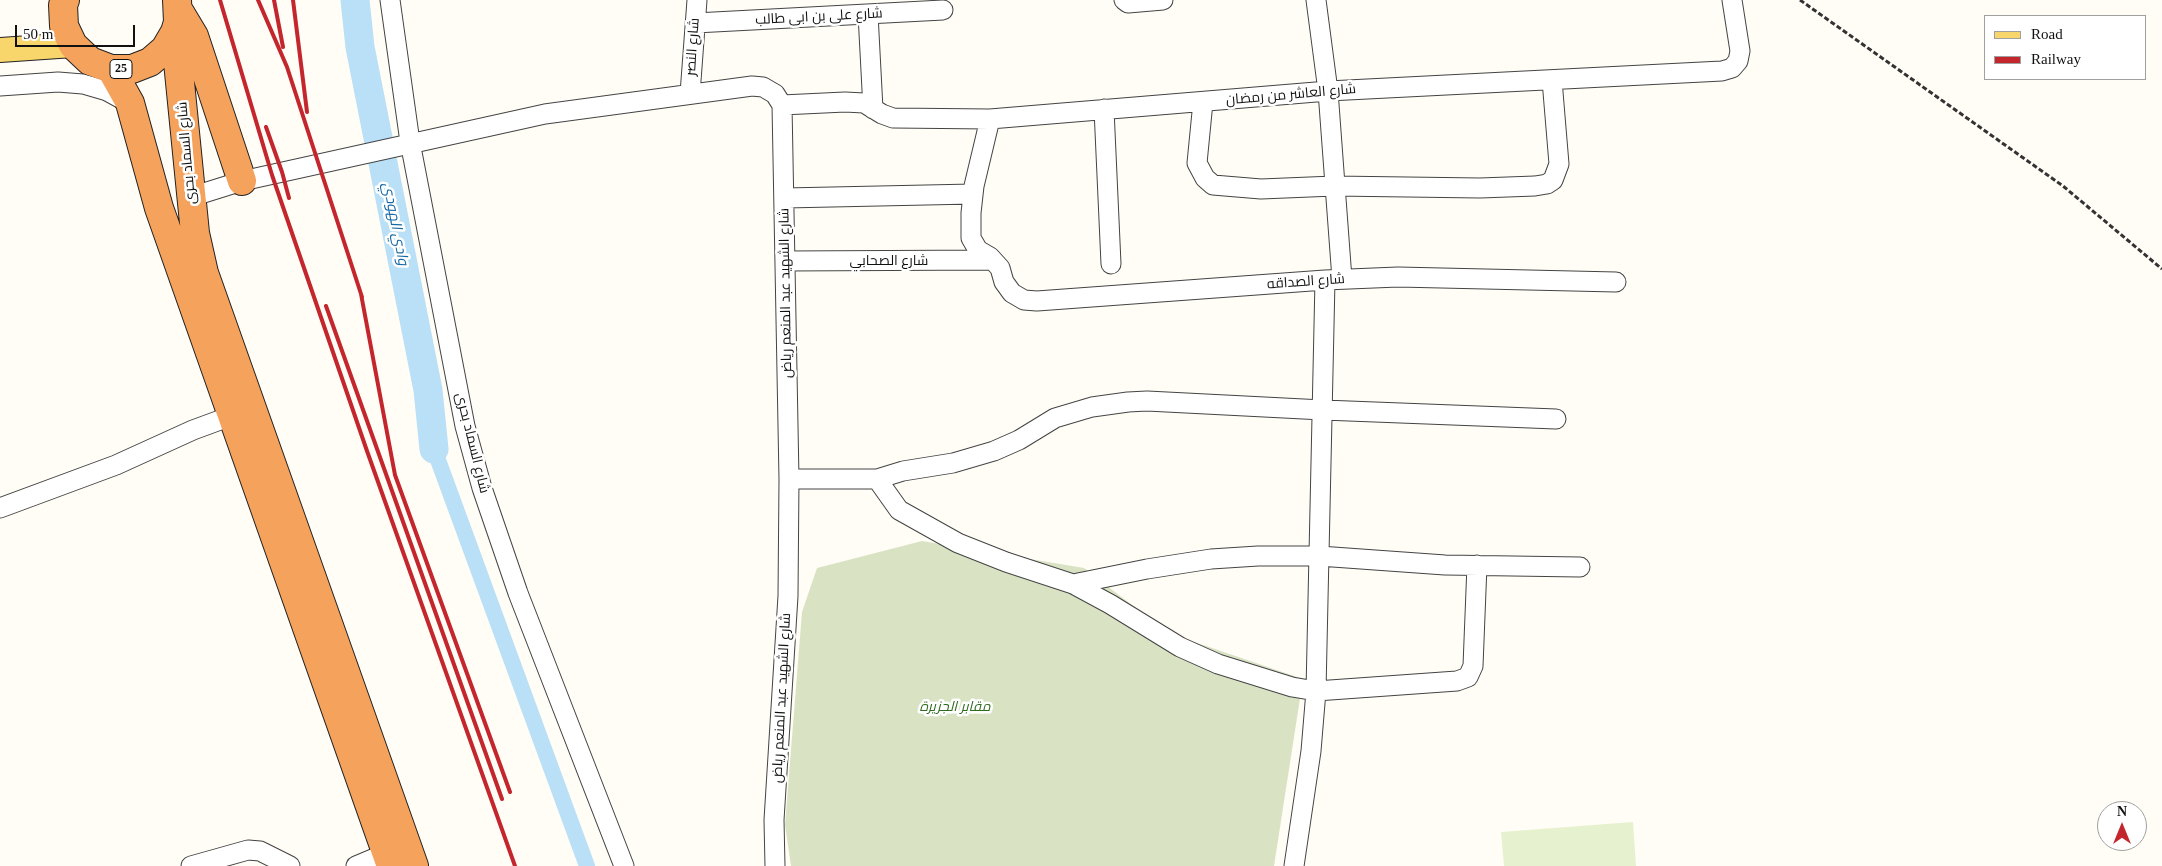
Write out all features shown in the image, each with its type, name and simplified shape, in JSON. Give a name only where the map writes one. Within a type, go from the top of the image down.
[{"type":"highway","name":"25","points":[[65,0],[63,5],[64,26],[73,45],[90,61],[112,69],[132,69],[150,62],[165,49],[177,14]]},
{"type":"highway","points":[[177,14],[194,36],[242,181]]},
{"type":"highway","name":"شارع السماد بحرى","points":[[177,14],[194,234],[204,273],[414,866]]},
{"type":"highway","points":[[112,69],[130,103],[159,208],[389,860]]},
{"type":"main road","points":[[0,50],[73,45]]},
{"type":"street","name":"شارع السماد بحرى","points":[[390,0],[410,142],[465,426],[482,488],[518,593],[624,866]]},
{"type":"street","name":"شارع النصر","points":[[690,94],[696,0]]},
{"type":"street","points":[[1124,0],[1128,3],[1138,3],[1163,0]]},
{"type":"street","points":[[1294,866],[1311,751],[1316,691],[1323,410],[1333,279],[1334,186],[1328,91],[1316,0]]},
{"type":"street","name":"شارع العاشر من رمضان","points":[[782,105],[845,102],[864,104],[893,118],[990,119],[1104,108],[1203,102],[1328,91],[1722,71],[1732,68],[1738,61],[1740,51],[1732,0]]},
{"type":"street","points":[[873,109],[876,9]]},
{"type":"street","name":"شارع على بن ابى طالب","points":[[695,23],[876,9],[943,10]]},
{"type":"street","points":[[1203,102],[1197,163],[1205,178],[1214,185],[1261,189],[1334,186],[1480,188],[1547,184],[1553,180],[1559,164],[1552,80]]},
{"type":"street","points":[[0,86],[58,82],[83,84],[107,91],[130,103]]},
{"type":"street","points":[[191,197],[242,181],[410,142],[545,114],[752,86],[763,87],[775,94],[782,105]]},
{"type":"street","name":"شارع الشهيد عبد المنعم رياض","points":[[774,866],[774,820],[788,596],[789,479],[782,105]]},
{"type":"street","points":[[1104,108],[1111,264]]},
{"type":"street","name":"شارع الصداقه","points":[[990,119],[973,194],[970,226],[971,238],[978,250],[1000,268],[1004,282],[1012,293],[1024,300],[1037,301],[1333,279],[1398,277],[1616,282]]},
{"type":"street","points":[[785,198],[973,194]]},
{"type":"street","name":"شارع الصحابي","points":[[785,262],[992,260]]},
{"type":"street","points":[[789,479],[877,479],[903,471],[953,464],[985,454],[1019,440],[1055,418],[1112,403],[1147,401],[1556,419]]},
{"type":"street","points":[[0,508],[116,465],[193,430],[231,416]]},
{"type":"street","points":[[877,479],[899,510],[958,543],[1006,562],[1073,584],[1110,604],[1180,647],[1252,676],[1316,691],[1457,681],[1468,677],[1473,666],[1477,565]]},
{"type":"street","points":[[1073,584],[1210,559],[1258,556],[1319,556],[1477,565],[1580,567]]},
{"type":"street","points":[[191,866],[248,850],[260,851],[290,866]]},
{"type":"street","points":[[356,866],[389,860]]},
{"type":"path","points":[[1800,0],[2063,186],[2162,269]]},
{"type":"green space","name":"مقابر الجزيرة","points":[[922,541],[1084,568],[1168,633],[1303,679],[1274,866],[791,866],[785,825],[802,612],[817,568]]},
{"type":"green space","points":[[1633,822],[1636,866],[1504,866],[1501,832]]},
{"type":"waterway","name":"وادي الهودي","points":[[355,0],[360,47],[428,390],[434,449]]},
{"type":"waterway","points":[[434,449],[587,866]]},
{"type":"railway","points":[[220,0],[272,175],[367,451],[515,866]]},
{"type":"railway","points":[[258,0],[287,67],[362,297]]},
{"type":"railway","points":[[274,0],[283,47]]},
{"type":"railway","points":[[293,0],[307,112]]},
{"type":"railway","points":[[266,127],[289,198]]},
{"type":"railway","points":[[361,294],[395,475],[510,792]]},
{"type":"railway","points":[[326,306],[502,799]]}]
